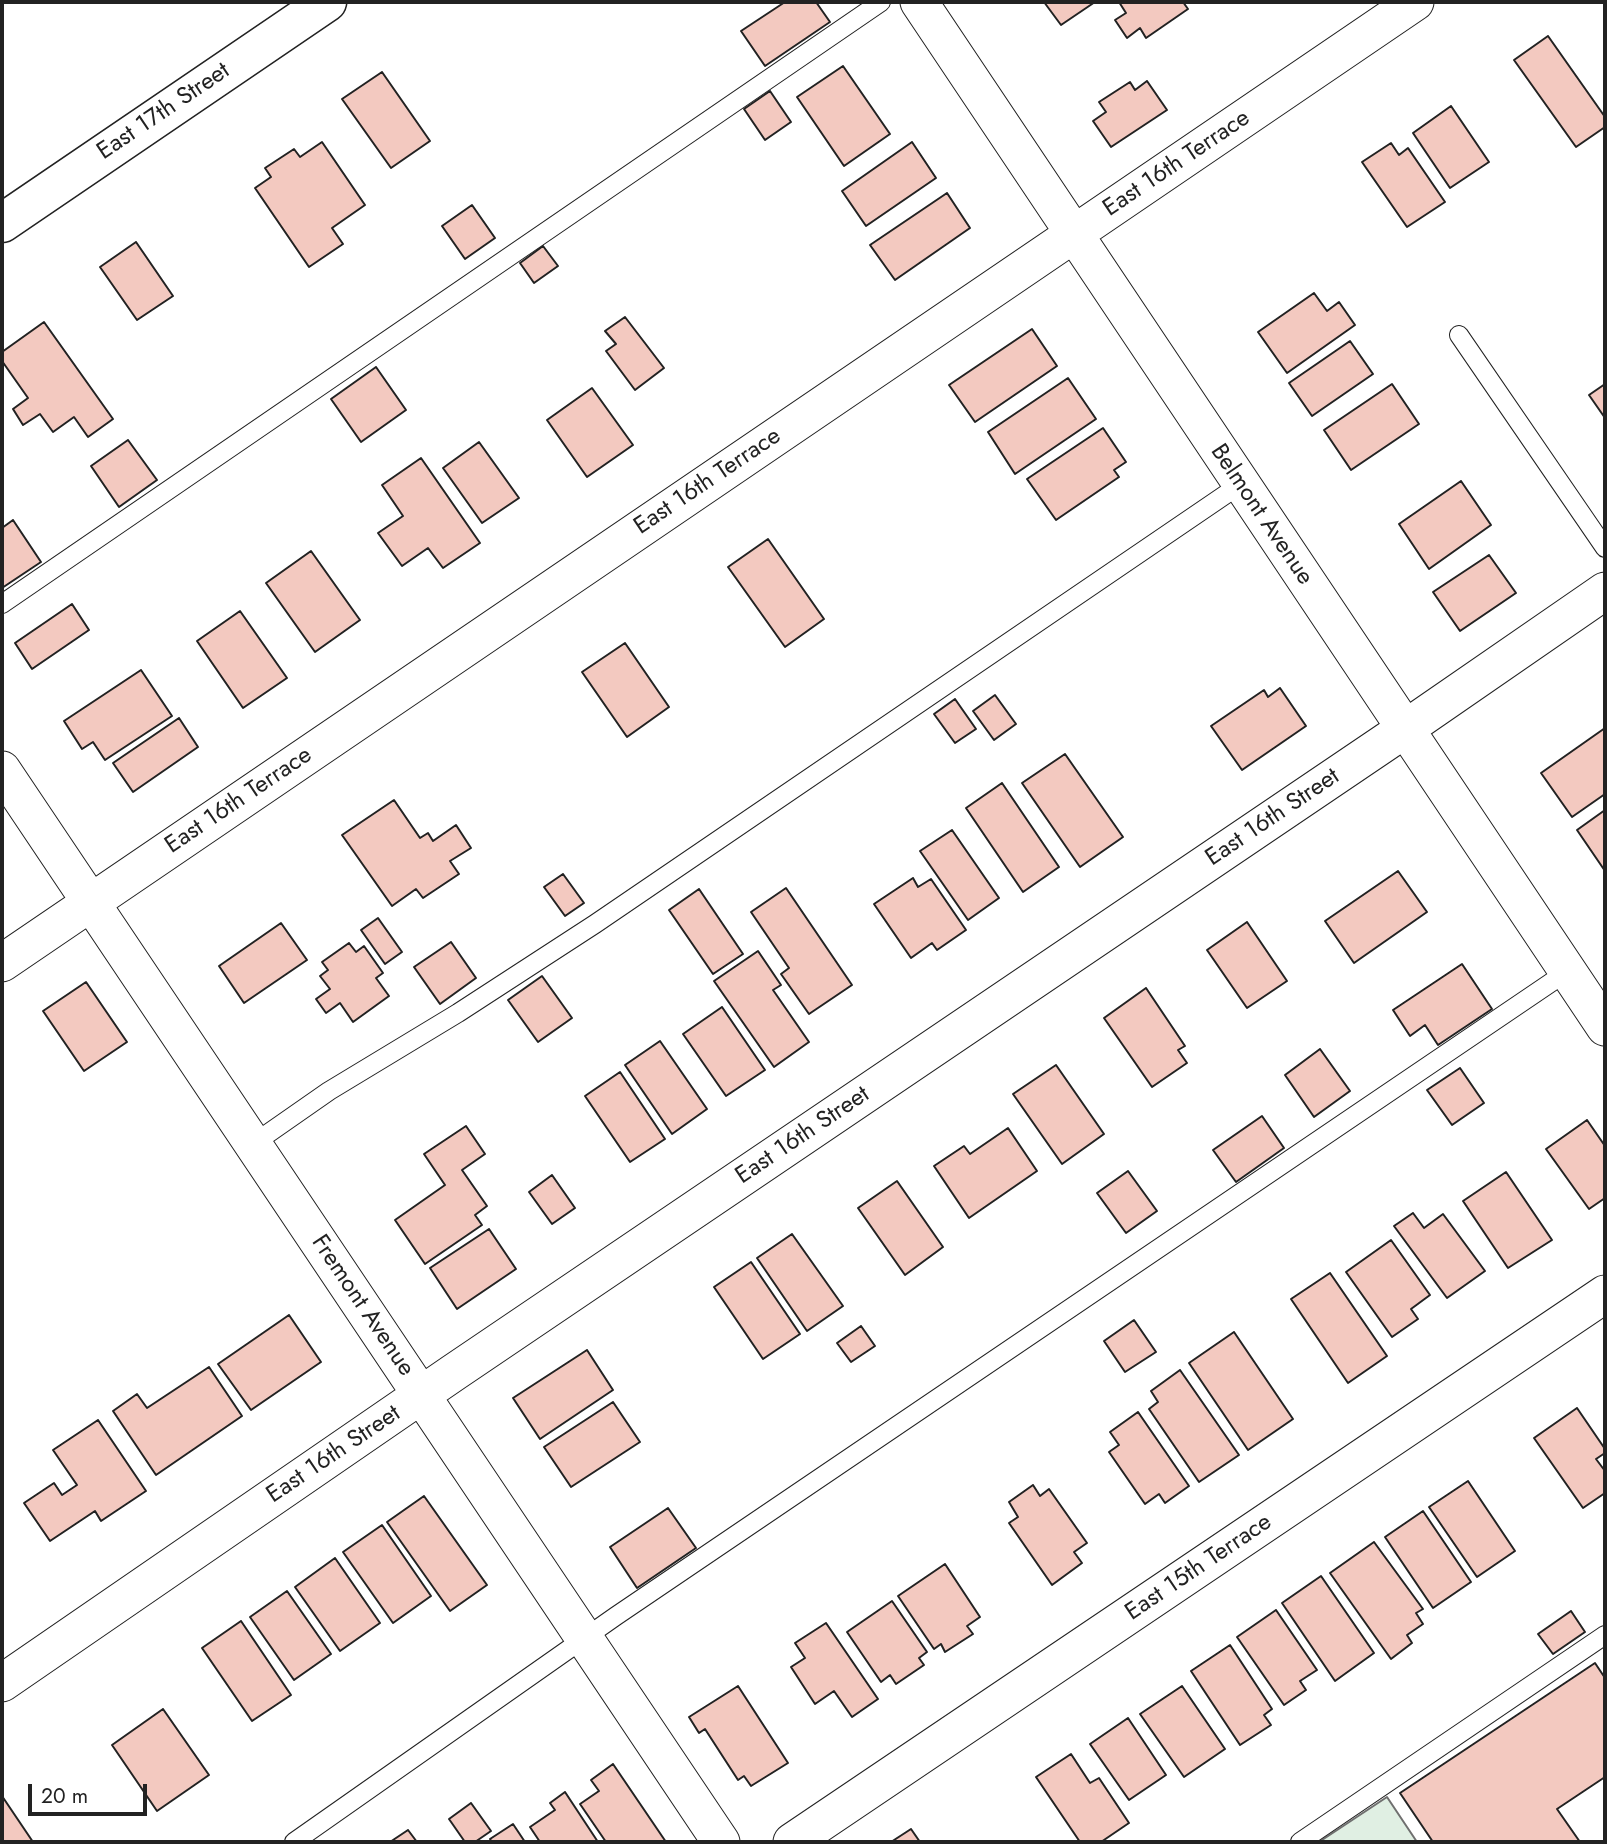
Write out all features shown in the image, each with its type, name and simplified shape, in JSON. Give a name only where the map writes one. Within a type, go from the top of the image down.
[{"type":"street","name":"East 17th Street","points":[[2,223],[327,2]]},
{"type":"street","name":"Belmont Avenue","points":[[919,2],[1605,1027]]},
{"type":"street","name":"East 16th Terrace","points":[[2,963],[1415,2]]},
{"type":"street","name":"East 16th Street","points":[[2,1683],[421,1395],[1605,591]]},
{"type":"street","name":"Fremont Avenue","points":[[2,770],[721,1842]]},
{"type":"street","name":"East 15th Terrace","points":[[792,1842],[1605,1294]]},
{"type":"lane","points":[[2,604],[881,2]]},
{"type":"lane","points":[[1459,335],[1605,548]]},
{"type":"lane","points":[[253,1144],[329,1091],[458,1013],[595,924],[1241,484]]},
{"type":"lane","points":[[294,1842],[585,1639],[1568,971]]},
{"type":"lane","points":[[1300,1842],[1605,1635]]},
{"type":"green space","points":[[1387,1797],[1417,1842],[1319,1842]]},
{"type":"building","points":[[785,2],[816,2],[830,22],[765,66],[741,31]]},
{"type":"building","points":[[1044,2],[1095,2],[1061,25]]},
{"type":"building","points":[[1119,2],[1183,2],[1188,9],[1146,38],[1140,28],[1127,38],[1115,20],[1126,13]]},
{"type":"building","points":[[1548,36],[1605,117],[1605,127],[1576,147],[1514,60]]},
{"type":"building","points":[[843,66],[890,134],[844,166],[797,97]]},
{"type":"building","points":[[382,72],[430,141],[391,168],[342,99]]},
{"type":"building","points":[[1147,81],[1167,110],[1111,147],[1093,121],[1106,112],[1099,102],[1130,82],[1135,90]]},
{"type":"building","points":[[770,91],[791,122],[765,140],[744,109]]},
{"type":"building","points":[[1451,106],[1489,162],[1450,188],[1413,133]]},
{"type":"building","points":[[322,142],[365,205],[332,228],[343,244],[309,267],[255,188],[271,177],[265,168],[294,149],[300,157]]},
{"type":"building","points":[[912,142],[936,178],[866,226],[842,191]]},
{"type":"building","points":[[1391,143],[1399,155],[1408,148],[1445,202],[1407,227],[1362,162]]},
{"type":"building","points":[[947,193],[970,228],[895,280],[870,245]]},
{"type":"building","points":[[472,205],[495,238],[465,259],[442,226]]},
{"type":"building","points":[[136,242],[173,296],[137,320],[100,267]]},
{"type":"building","points":[[543,246],[558,266],[534,283],[520,263]]},
{"type":"building","points":[[1314,293],[1327,311],[1339,302],[1355,325],[1287,373],[1258,332]]},
{"type":"building","points":[[625,317],[664,368],[635,390],[606,351],[616,344],[605,331]]},
{"type":"building","points":[[44,322],[113,419],[88,437],[74,417],[53,432],[40,414],[23,425],[13,409],[28,398],[2,361],[2,352]]},
{"type":"building","points":[[1032,329],[1057,366],[975,422],[949,385]]},
{"type":"building","points":[[1350,341],[1373,374],[1312,416],[1289,383]]},
{"type":"building","points":[[376,367],[406,410],[361,442],[331,399]]},
{"type":"building","points":[[1068,378],[1096,419],[1015,474],[988,432]]},
{"type":"building","points":[[1392,384],[1419,424],[1351,470],[1324,430]]},
{"type":"building","points":[[1605,384],[1605,418],[1589,395]]},
{"type":"building","points":[[592,388],[633,445],[587,477],[547,420]]},
{"type":"building","points":[[1103,428],[1126,462],[1114,470],[1119,477],[1056,520],[1027,479]]},
{"type":"building","points":[[128,440],[157,480],[119,507],[91,466]]},
{"type":"building","points":[[479,442],[519,498],[482,523],[443,468]]},
{"type":"building","points":[[421,458],[480,543],[443,568],[428,548],[402,566],[378,533],[403,516],[382,485]]},
{"type":"building","points":[[1461,481],[1491,525],[1429,569],[1399,524]]},
{"type":"building","points":[[13,520],[41,562],[2,588],[2,528]]},
{"type":"building","points":[[768,539],[824,619],[785,647],[728,567]]},
{"type":"building","points":[[311,551],[360,620],[315,652],[266,583]]},
{"type":"building","points":[[1489,555],[1516,593],[1460,631],[1433,592]]},
{"type":"building","points":[[72,604],[89,630],[32,669],[15,643]]},
{"type":"building","points":[[240,611],[287,678],[243,708],[197,641]]},
{"type":"building","points":[[625,643],[669,707],[627,737],[582,672]]},
{"type":"building","points":[[141,670],[172,716],[105,760],[93,742],[82,749],[64,721]]},
{"type":"building","points":[[1280,688],[1306,726],[1242,770],[1211,726],[1264,690],[1268,697]]},
{"type":"building","points":[[995,695],[1016,724],[994,740],[973,711]]},
{"type":"building","points":[[955,699],[976,729],[955,743],[934,714]]},
{"type":"building","points":[[179,718],[198,747],[133,792],[113,763]]},
{"type":"building","points":[[1605,728],[1605,794],[1572,817],[1541,773]]},
{"type":"building","points":[[1065,754],[1123,837],[1080,867],[1022,783]]},
{"type":"building","points":[[1002,783],[1059,867],[1023,892],[966,808]]},
{"type":"building","points":[[394,800],[420,838],[428,833],[433,841],[456,825],[471,848],[450,861],[459,874],[423,898],[416,889],[392,906],[342,835]]},
{"type":"building","points":[[1605,810],[1605,871],[1577,830]]},
{"type":"building","points":[[952,830],[999,898],[968,920],[920,851]]},
{"type":"building","points":[[1398,871],[1427,912],[1354,963],[1325,921]]},
{"type":"building","points":[[563,874],[584,903],[565,916],[544,887]]},
{"type":"building","points":[[913,878],[918,887],[931,879],[966,930],[937,950],[932,943],[911,958],[874,904]]},
{"type":"building","points":[[786,888],[852,985],[809,1014],[781,974],[789,968],[751,912]]},
{"type":"building","points":[[699,889],[743,954],[713,974],[669,910]]},
{"type":"building","points":[[378,918],[402,952],[385,964],[361,930]]},
{"type":"building","points":[[1247,922],[1287,981],[1247,1008],[1207,950]]},
{"type":"building","points":[[281,923],[307,960],[244,1003],[219,966]]},
{"type":"building","points":[[451,942],[476,978],[440,1004],[414,967]]},
{"type":"building","points":[[349,943],[356,952],[364,946],[383,973],[376,978],[389,996],[353,1022],[340,1003],[326,1013],[316,999],[330,989],[320,976],[328,970],[322,962]]},
{"type":"building","points":[[758,951],[781,985],[773,990],[809,1042],[774,1067],[714,981]]},
{"type":"building","points":[[1462,964],[1492,1009],[1438,1045],[1425,1025],[1410,1036],[1393,1010]]},
{"type":"building","points":[[542,976],[572,1018],[538,1042],[508,1000]]},
{"type":"building","points":[[86,982],[127,1042],[84,1071],[43,1011]]},
{"type":"building","points":[[1146,988],[1185,1046],[1178,1050],[1187,1063],[1152,1087],[1104,1018]]},
{"type":"building","points":[[722,1007],[765,1070],[726,1096],[683,1034]]},
{"type":"building","points":[[660,1041],[707,1109],[672,1134],[625,1065]]},
{"type":"building","points":[[1320,1049],[1350,1091],[1314,1117],[1285,1075]]},
{"type":"building","points":[[1056,1065],[1104,1134],[1062,1164],[1013,1094]]},
{"type":"building","points":[[1460,1068],[1484,1103],[1452,1125],[1427,1090]]},
{"type":"building","points":[[620,1072],[665,1139],[630,1162],[585,1096]]},
{"type":"building","points":[[1262,1116],[1284,1148],[1236,1182],[1213,1150]]},
{"type":"building","points":[[1587,1120],[1605,1146],[1605,1198],[1589,1209],[1546,1149]]},
{"type":"building","points":[[466,1126],[485,1154],[462,1170],[487,1206],[475,1215],[482,1225],[425,1264],[395,1220],[445,1185],[424,1154]]},
{"type":"building","points":[[1008,1128],[1037,1171],[969,1218],[934,1166],[964,1146],[970,1154]]},
{"type":"building","points":[[1128,1171],[1157,1211],[1126,1233],[1097,1193]]},
{"type":"building","points":[[1506,1172],[1552,1240],[1508,1268],[1463,1201]]},
{"type":"building","points":[[552,1175],[575,1208],[552,1224],[529,1192]]},
{"type":"building","points":[[897,1181],[943,1247],[905,1275],[858,1208]]},
{"type":"building","points":[[1413,1213],[1424,1228],[1443,1214],[1485,1271],[1447,1298],[1394,1226]]},
{"type":"building","points":[[489,1229],[516,1269],[457,1309],[430,1268]]},
{"type":"building","points":[[792,1234],[843,1306],[807,1331],[757,1258]]},
{"type":"building","points":[[1391,1240],[1430,1295],[1411,1309],[1418,1319],[1392,1337],[1346,1272]]},
{"type":"building","points":[[751,1262],[800,1334],[763,1359],[714,1287]]},
{"type":"building","points":[[1330,1273],[1387,1356],[1348,1383],[1291,1299]]},
{"type":"building","points":[[289,1315],[321,1362],[251,1410],[218,1364]]},
{"type":"building","points":[[1134,1320],[1156,1352],[1125,1372],[1104,1341]]},
{"type":"building","points":[[861,1326],[875,1346],[851,1362],[837,1343]]},
{"type":"building","points":[[1234,1332],[1293,1419],[1248,1450],[1189,1363]]},
{"type":"building","points":[[587,1350],[613,1390],[540,1439],[513,1398]]},
{"type":"building","points":[[209,1367],[242,1416],[156,1475],[113,1411],[137,1394],[147,1408]]},
{"type":"building","points":[[1180,1370],[1239,1455],[1199,1482],[1149,1409],[1158,1402],[1151,1391]]},
{"type":"building","points":[[613,1402],[640,1442],[571,1487],[544,1447]]},
{"type":"building","points":[[1577,1408],[1605,1449],[1605,1453],[1596,1459],[1605,1471],[1605,1493],[1583,1508],[1534,1438]]},
{"type":"building","points":[[1138,1412],[1189,1486],[1165,1503],[1159,1494],[1145,1504],[1109,1452],[1119,1445],[1110,1432]]},
{"type":"building","points":[[98,1420],[146,1491],[101,1521],[95,1511],[50,1541],[24,1503],[54,1483],[62,1495],[77,1485],[53,1450]]},
{"type":"building","points":[[1468,1481],[1515,1551],[1477,1577],[1429,1507]]},
{"type":"building","points":[[1033,1485],[1040,1496],[1049,1489],[1087,1543],[1074,1552],[1082,1563],[1052,1585],[1009,1523],[1018,1517],[1009,1502]]},
{"type":"building","points":[[424,1496],[487,1585],[450,1611],[387,1522]]},
{"type":"building","points":[[668,1508],[696,1548],[637,1588],[610,1547]]},
{"type":"building","points":[[1423,1511],[1471,1582],[1433,1608],[1385,1537]]},
{"type":"building","points":[[382,1525],[431,1596],[393,1623],[343,1552]]},
{"type":"building","points":[[1374,1542],[1423,1609],[1416,1613],[1423,1624],[1407,1635],[1412,1643],[1391,1659],[1330,1573]]},
{"type":"building","points":[[335,1558],[380,1623],[340,1651],[295,1587]]},
{"type":"building","points":[[945,1564],[980,1617],[967,1626],[973,1634],[945,1652],[941,1644],[934,1649],[898,1596]]},
{"type":"building","points":[[1321,1576],[1374,1653],[1335,1681],[1282,1603]]},
{"type":"building","points":[[287,1591],[331,1654],[294,1680],[250,1617]]},
{"type":"building","points":[[892,1601],[927,1652],[919,1658],[924,1665],[896,1684],[890,1675],[881,1682],[847,1632]]},
{"type":"building","points":[[1276,1610],[1317,1670],[1300,1681],[1306,1690],[1284,1705],[1237,1637]]},
{"type":"building","points":[[1571,1611],[1585,1632],[1553,1654],[1538,1634]]},
{"type":"building","points":[[241,1621],[291,1695],[252,1721],[202,1648]]},
{"type":"building","points":[[826,1623],[878,1699],[852,1717],[834,1691],[815,1704],[791,1667],[805,1658],[795,1643]]},
{"type":"building","points":[[1230,1645],[1272,1709],[1264,1715],[1271,1725],[1240,1745],[1191,1671]]},
{"type":"building","points":[[1595,1663],[1605,1678],[1605,1777],[1557,1809],[1580,1842],[1433,1842],[1400,1793]]},
{"type":"building","points":[[738,1686],[788,1763],[751,1786],[744,1776],[738,1780],[705,1729],[699,1733],[689,1717]]},
{"type":"building","points":[[1182,1686],[1225,1749],[1184,1777],[1140,1714]]},
{"type":"building","points":[[163,1709],[209,1775],[157,1811],[112,1745]]},
{"type":"building","points":[[1128,1718],[1166,1775],[1129,1800],[1090,1744]]},
{"type":"building","points":[[1071,1754],[1090,1783],[1099,1778],[1129,1823],[1101,1842],[1080,1842],[1036,1777]]},
{"type":"building","points":[[613,1764],[666,1842],[606,1842],[580,1804],[599,1791],[591,1780]]},
{"type":"building","points":[[565,1792],[598,1842],[540,1842],[530,1827],[555,1810],[550,1803]]},
{"type":"building","points":[[2,1796],[33,1842],[2,1842]]},
{"type":"building","points":[[471,1803],[491,1831],[475,1842],[465,1842],[449,1819]]},
{"type":"building","points":[[513,1824],[525,1842],[492,1842],[490,1839]]},
{"type":"building","points":[[911,1829],[920,1842],[891,1842]]},
{"type":"building","points":[[408,1830],[417,1842],[390,1842]]}]
